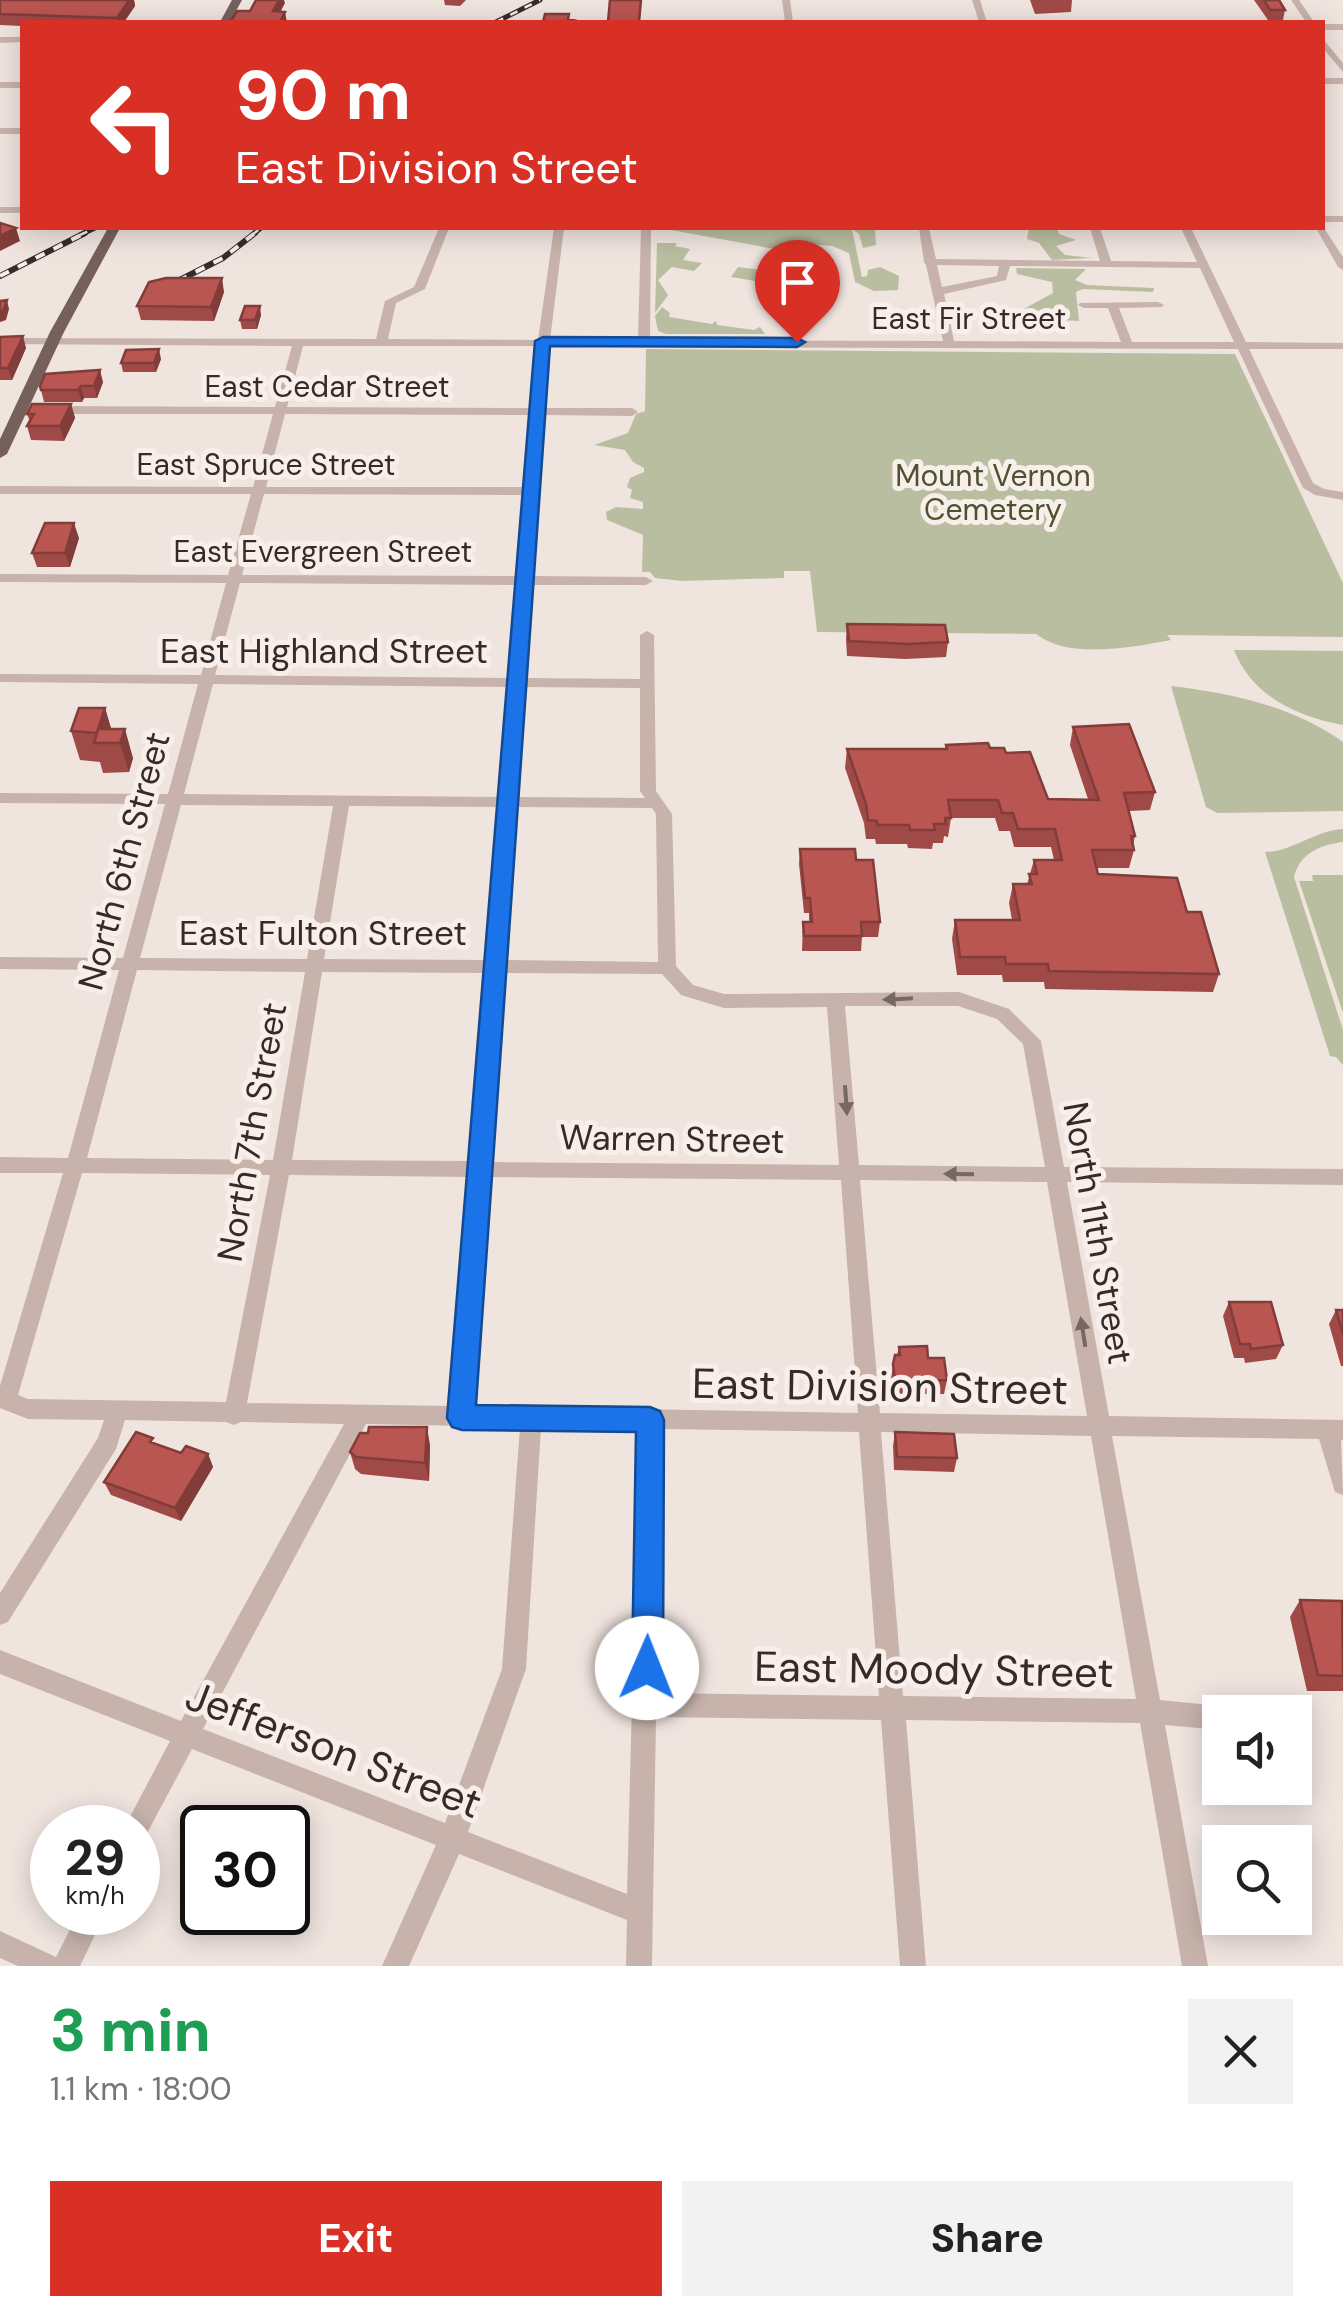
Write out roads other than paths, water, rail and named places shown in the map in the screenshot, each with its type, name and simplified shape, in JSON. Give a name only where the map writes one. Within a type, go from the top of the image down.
[{"type":"main road","points":[[0,454],[54,339],[113,230]]},
{"type":"street","points":[[1325,44],[1343,69]]},
{"type":"street","points":[[382,340],[391,302],[420,288],[443,230]]},
{"type":"street","points":[[462,1418],[543,341],[559,230]]},
{"type":"street","points":[[644,342],[646,230]]},
{"type":"street","points":[[924,230],[950,344]]},
{"type":"street","points":[[1096,230],[1107,264]]},
{"type":"street","points":[[1187,230],[1308,485],[1320,492],[1343,496]]},
{"type":"street","points":[[1322,230],[1343,267]]},
{"type":"street","points":[[930,262],[1203,266]]},
{"type":"street","points":[[936,292],[1002,278],[1006,263]]},
{"type":"street","points":[[1084,305],[1158,305]]},
{"type":"street","points":[[1112,305],[1128,345]]},
{"type":"street","name":"North 6th Street","points":[[3,1398],[75,1166],[300,340]]},
{"type":"street","name":"East Fir Street","points":[[0,341],[1343,346]]},
{"type":"street","name":"East Cedar Street","points":[[20,410],[632,412]]},
{"type":"street","name":"East Spruce Street","points":[[0,490],[533,492]]},
{"type":"street","name":"East Evergreen Street","points":[[0,578],[646,581]]},
{"type":"street","points":[[647,634],[648,791],[664,814],[666,968],[676,982],[702,997],[724,1002],[836,1004],[912,1966]]},
{"type":"street","name":"East Highland Street","points":[[0,678],[648,684]]},
{"type":"street","points":[[0,798],[656,802]]},
{"type":"street","name":"North 7th Street","points":[[234,1415],[281,1168],[342,802]]},
{"type":"street","name":"East Fulton Street","points":[[0,962],[666,968]]},
{"type":"street","name":"North 11th Street","points":[[836,1004],[959,999],[1003,1014],[1024,1030],[1034,1049],[1195,1966]]},
{"type":"street","name":"Warren Street","points":[[0,1165],[1343,1177]]},
{"type":"street","name":"East Division Street","points":[[3,1398],[28,1410],[234,1415],[1335,1430]]},
{"type":"street","points":[[0,1614],[108,1442],[117,1411]]},
{"type":"street","points":[[148,1805],[359,1417]]},
{"type":"street","points":[[395,1966],[453,1836],[514,1668],[531,1418]]},
{"type":"street","points":[[639,1966],[650,1420]]},
{"type":"street","points":[[1335,1430],[1343,1485]]},
{"type":"street","name":"Jefferson Street","points":[[0,1662],[640,1912]]},
{"type":"street","name":"East Moody Street","points":[[647,1705],[1151,1711],[1202,1716]]},
{"type":"street","points":[[66,1966],[82,1935]]},
{"type":"street","points":[[0,1944],[47,1966]]},
{"type":"railway","points":[[500,20],[540,0]]},
{"type":"railway","points":[[80,235],[91,230]]},
{"type":"railway","points":[[252,235],[258,230]]},
{"type":"railway","points":[[0,276],[85,233]]},
{"type":"railway","points":[[160,290],[223,258],[255,233]]},
{"type":"park label","name":"Mount Vernon Cemetery","points":[[993,493]]}]
